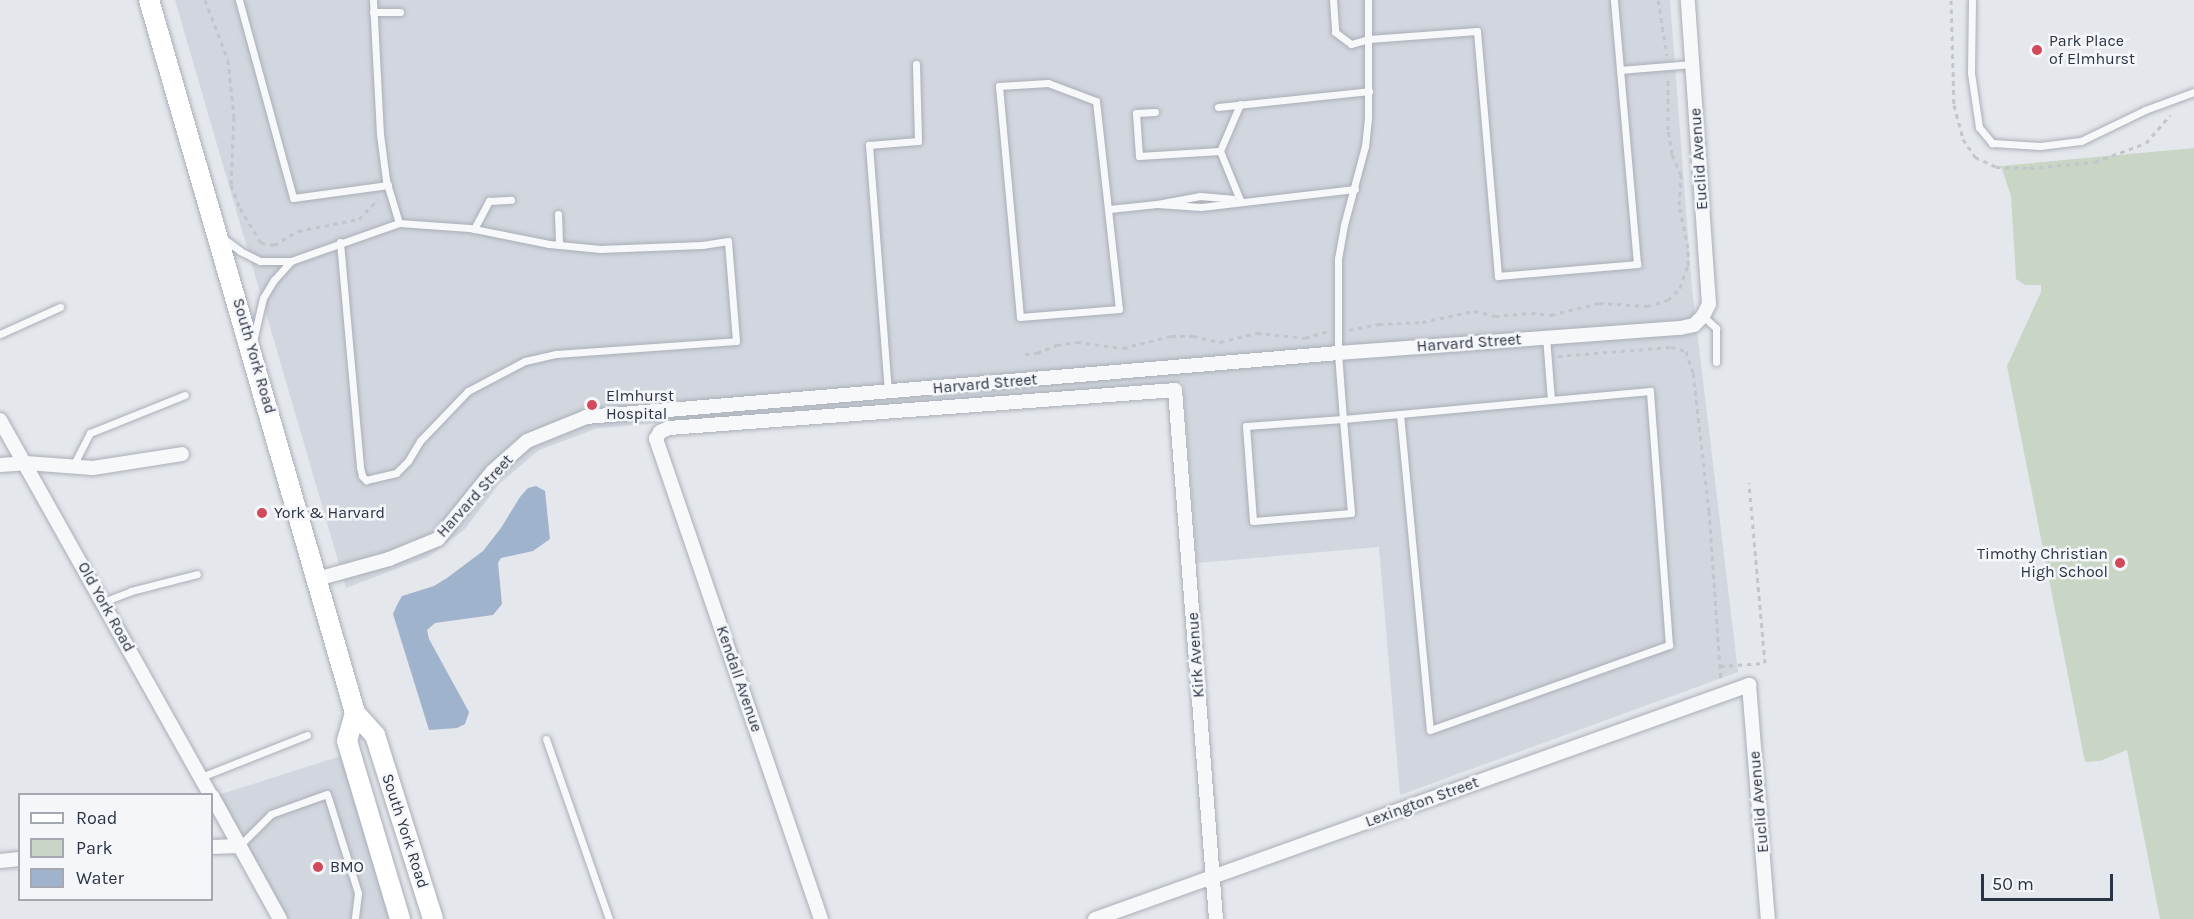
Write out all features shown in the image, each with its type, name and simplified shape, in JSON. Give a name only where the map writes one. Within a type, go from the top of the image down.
[{"type":"main road","name":"South York Road","points":[[149,0],[219,234],[356,713],[375,735],[433,919]]},
{"type":"main road","name":"South York Road","points":[[356,713],[346,741],[400,919]]},
{"type":"street","name":"Euclid Avenue","points":[[1688,0],[1709,304],[1703,316]]},
{"type":"street","name":"Harvard Street","points":[[317,579],[389,559],[438,539],[492,472],[527,441],[586,417],[1338,353],[1680,328],[1694,325],[1703,316]]},
{"type":"street","name":"Harvard Street","points":[[656,439],[660,432],[669,428],[1176,390]]},
{"type":"street","name":"Kirk Avenue","points":[[1176,390],[1216,919]]},
{"type":"street","name":"Old York Road","points":[[0,420],[210,793]]},
{"type":"street","name":"Kendall Avenue","points":[[656,439],[821,919]]},
{"type":"street","points":[[0,465],[26,464],[93,468],[182,454]]},
{"type":"street","name":"Euclid Avenue","points":[[1749,685],[1768,919]]},
{"type":"street","name":"Lexington Street","points":[[1095,919],[1749,685]]},
{"type":"street","name":"Old York Road","points":[[213,799],[280,919]]},
{"type":"street","points":[[213,847],[239,846]]},
{"type":"street","points":[[0,861],[18,859]]},
{"type":"lane","points":[[239,0],[293,198],[388,185]]},
{"type":"lane","points":[[373,0],[377,107],[388,185],[399,223]]},
{"type":"lane","points":[[1333,0],[1335,32],[1351,44],[1369,39],[1477,31],[1498,276],[1637,264],[1614,0]]},
{"type":"lane","points":[[1368,0],[1369,91],[1365,146],[1344,225],[1338,258],[1338,353],[1343,419],[1351,513],[1253,521],[1246,426],[1343,419],[1650,391],[1669,645],[1430,730],[1400,414]]},
{"type":"lane","points":[[1972,0],[1972,84],[1979,127],[1992,143],[2040,146],[2081,141],[2145,110],[2194,92]]},
{"type":"lane","points":[[373,12],[400,12]]},
{"type":"lane","points":[[888,392],[869,145],[918,141],[916,64]]},
{"type":"lane","points":[[1620,70],[1692,64]]},
{"type":"lane","points":[[1048,83],[1096,101],[1109,209],[1119,309],[1020,317],[999,86],[1048,83]]},
{"type":"lane","points":[[1218,106],[1369,91]]},
{"type":"lane","points":[[1240,104],[1220,151],[1240,200]]},
{"type":"lane","points":[[1155,112],[1136,113],[1139,156],[1220,151]]},
{"type":"lane","points":[[1109,209],[1157,204],[1201,207],[1240,200],[1355,189]]},
{"type":"lane","points":[[474,229],[489,201],[511,200]]},
{"type":"lane","points":[[558,214],[559,246]]},
{"type":"lane","points":[[219,234],[253,259],[260,261],[291,261],[340,242],[399,223],[474,229],[559,246],[636,249],[728,241],[736,341],[556,354],[525,361],[468,391],[420,441],[408,461],[396,473],[366,480],[362,476],[360,467],[340,242]]},
{"type":"lane","points":[[252,348],[263,298],[274,280],[291,261]]},
{"type":"lane","points":[[0,334],[60,308]]},
{"type":"lane","points":[[1703,316],[1716,328],[1716,362]]},
{"type":"lane","points":[[1546,338],[1551,400]]},
{"type":"lane","points":[[72,468],[90,433],[185,395]]},
{"type":"lane","points":[[103,602],[131,591],[197,574]]},
{"type":"lane","points":[[201,777],[307,735]]},
{"type":"lane","points":[[546,739],[609,919]]},
{"type":"lane","points":[[239,846],[272,814],[327,794],[358,893],[355,919]]},
{"type":"path","points":[[205,0],[228,60],[234,117],[231,185],[240,208],[261,243],[274,245],[298,231],[359,219],[375,205],[388,185]]},
{"type":"path","points":[[1025,354],[1077,342],[1123,348],[1171,336],[1193,336],[1220,342],[1257,333],[1305,338],[1320,331],[1357,330],[1379,324],[1422,322],[1474,311],[1495,316],[1531,313],[1551,315],[1599,303],[1647,306],[1668,300],[1680,288],[1688,265],[1688,248],[1679,205],[1681,175],[1672,154],[1668,130],[1668,66],[1658,0]]},
{"type":"path","points":[[1952,0],[1954,105],[1963,140],[1975,157],[1996,166],[2030,168],[2095,162],[2146,143],[2170,113],[2178,111]]},
{"type":"path","points":[[1547,357],[1671,347],[1686,351],[1693,374],[1709,511],[1722,694]]},
{"type":"path","points":[[1720,666],[1765,663],[1749,483]]},
{"type":"shaded area","name":"Elmhurst Hospital","points":[[175,0],[1670,0],[1692,289],[1738,672],[1400,795],[1379,547],[1197,563],[1183,382],[598,428],[539,450],[499,484],[465,529],[428,557],[346,588]]},
{"type":"shaded area","points":[[341,756],[396,919],[272,919],[213,812],[213,797]]},
{"type":"green space","name":"Timothy Christian High School","points":[[2194,148],[2194,919],[2160,919],[2127,750],[2100,761],[2085,762],[2007,366],[2041,292],[2041,285],[2025,285],[2016,279],[2011,196],[2001,166]]},
{"type":"water","points":[[536,486],[545,491],[550,539],[533,551],[501,558],[498,563],[502,604],[493,615],[435,623],[427,630],[429,639],[469,712],[465,724],[457,728],[429,730],[393,614],[402,596],[434,586],[483,551],[501,528],[520,497],[528,488]]},
{"type":"place","name":"Park Place of Elmhurst","points":[[2037,50]]},
{"type":"place","name":"Elmhurst Hospital","points":[[592,405]]},
{"type":"place","name":"York & Harvard","points":[[262,513]]},
{"type":"place","name":"Timothy Christian High School","points":[[2120,563]]},
{"type":"place","name":"BMO","points":[[318,867]]}]
